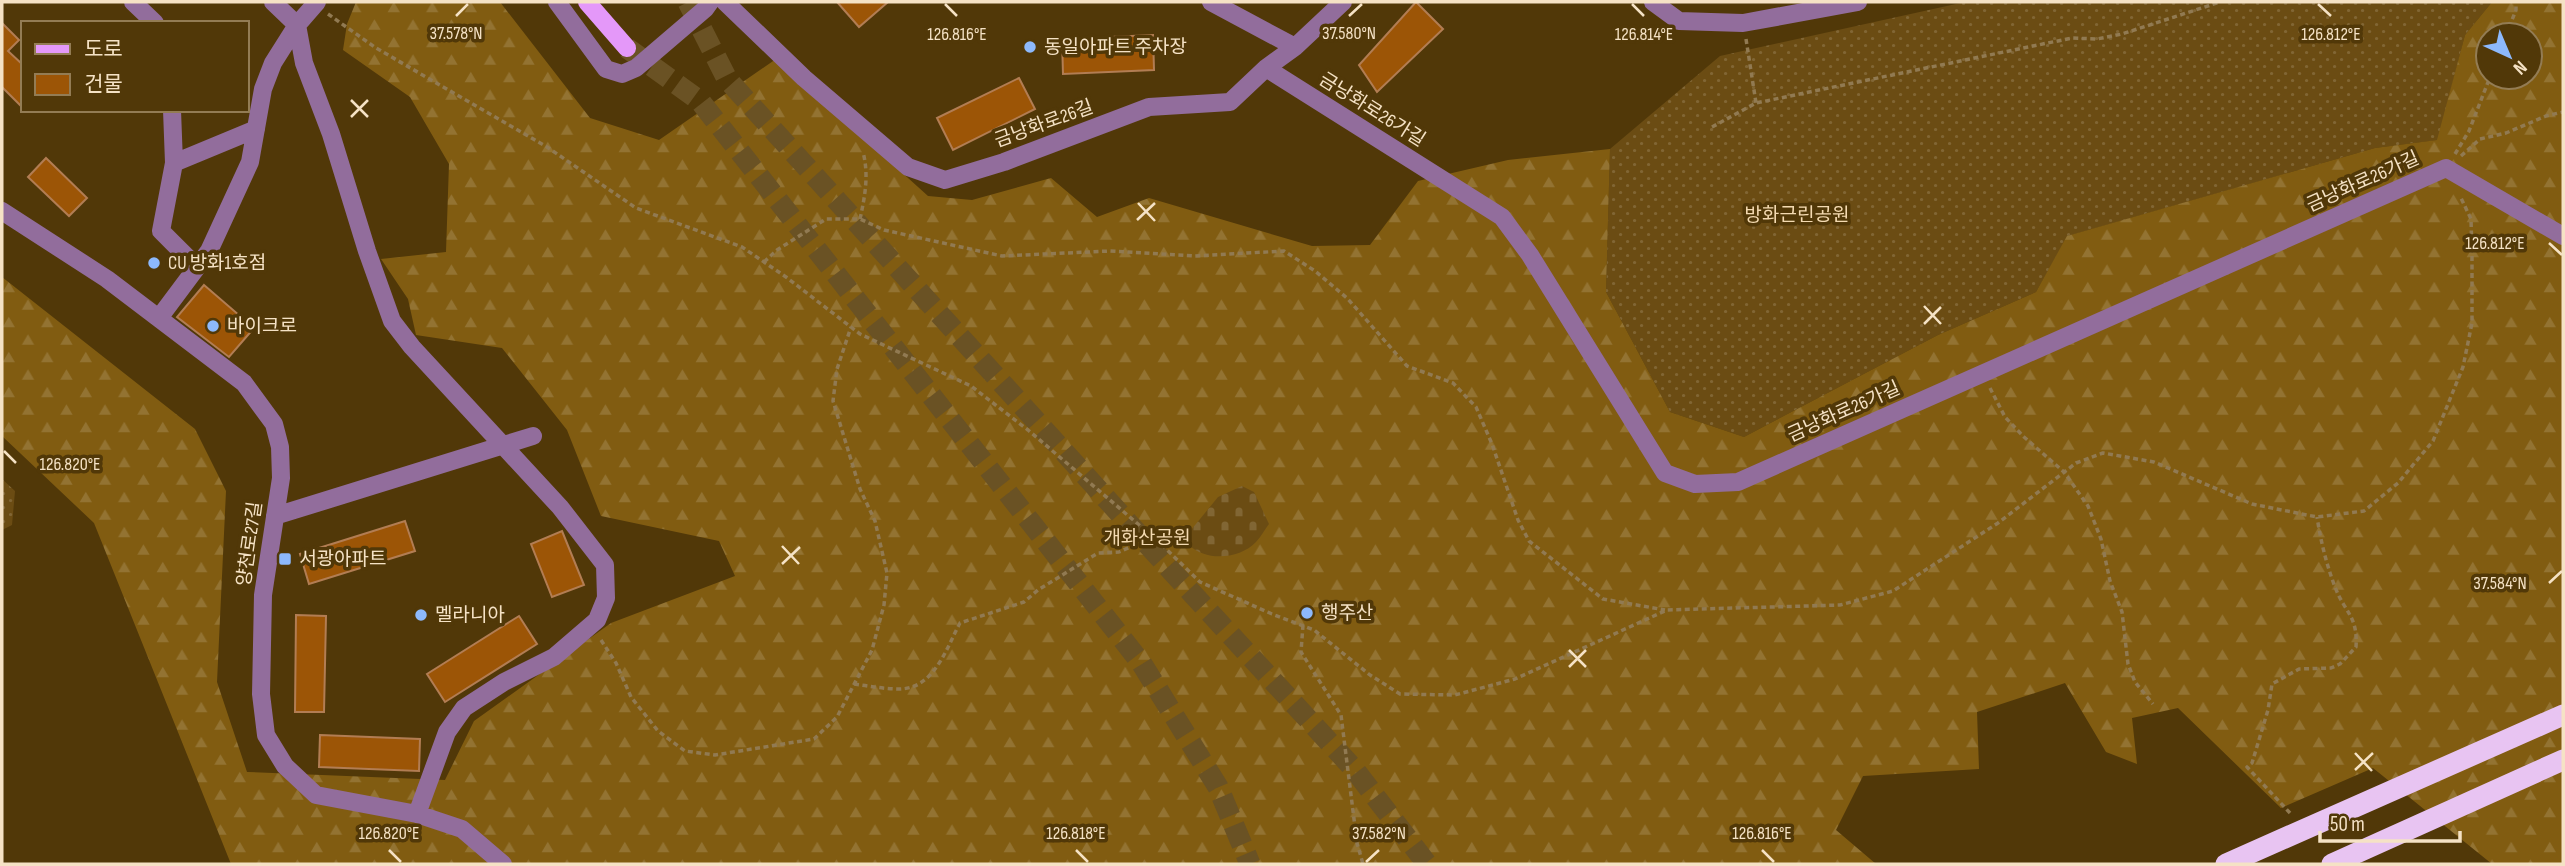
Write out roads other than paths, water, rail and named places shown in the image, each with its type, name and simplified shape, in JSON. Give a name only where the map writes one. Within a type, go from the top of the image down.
[{"type":"highway","points":[[2226,864],[2563,715]]},
{"type":"highway","points":[[2332,864],[2563,760]]},
{"type":"main road","points":[[587,2],[627,48]]},
{"type":"street","points":[[133,2],[153,21]]},
{"type":"street","points":[[273,2],[297,25],[304,64],[331,134],[366,251],[393,321],[412,347],[560,507],[605,565],[606,598],[597,620],[554,657],[504,682],[464,708],[447,732],[417,814]]},
{"type":"street","points":[[557,2],[607,69],[622,74],[636,68],[710,2]]},
{"type":"street","name":"금낭화로26길","points":[[725,2],[804,78],[908,167],[944,180],[1004,162],[1149,107],[1230,102],[1343,2]]},
{"type":"street","points":[[1211,2],[1295,47]]},
{"type":"street","points":[[1653,2],[1679,21],[1744,23],[1858,2]]},
{"type":"street","points":[[159,318],[209,251],[250,162],[263,89],[272,63],[297,25],[316,3]]},
{"type":"street","name":"금낭화로26가길","points":[[1266,68],[1502,217],[1556,295],[1665,473],[1695,484],[1738,482],[2446,168],[2563,236]]},
{"type":"street","points":[[172,112],[174,163],[161,231],[197,267]]},
{"type":"street","points":[[174,163],[256,129]]},
{"type":"street","name":"양천로27길","points":[[2,211],[107,279],[244,383],[274,424],[280,447],[281,478],[263,596],[261,694],[266,735],[285,766],[316,795],[417,814],[462,829],[503,864]]},
{"type":"street","points":[[275,516],[533,436]]},
{"type":"tunnel","points":[[688,2],[727,79],[1354,769],[1427,864]]},
{"type":"tunnel","points":[[627,48],[700,101],[1142,664],[1218,787],[1250,864]]},
{"type":"place","name":"동일아파트 주차장","points":[[1030,47]]},
{"type":"place","name":"CU 방화1호점","points":[[154,263]]},
{"type":"place","name":"바이크로","points":[[213,326]]},
{"type":"place","name":"서광아파트","points":[[285,559]]},
{"type":"place","name":"행주산","points":[[1307,613]]},
{"type":"place","name":"멜라니아","points":[[421,615]]},
{"type":"park label","name":"방화근린공원","points":[[1797,215]]},
{"type":"park label","name":"개화산공원","points":[[1147,538]]}]
